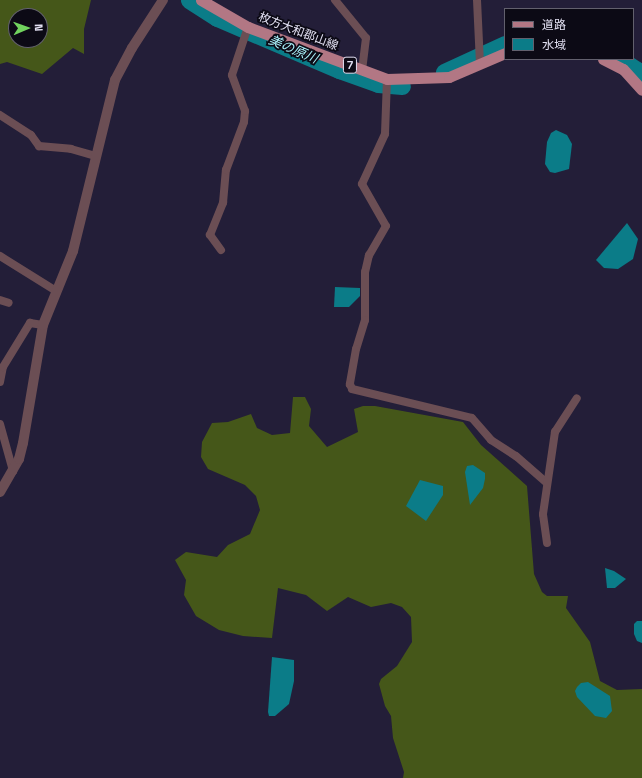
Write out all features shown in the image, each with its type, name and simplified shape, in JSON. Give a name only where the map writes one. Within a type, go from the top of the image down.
[{"type":"main road","name":"枚方大和郡山線","points":[[201,0],[248,27],[387,79],[449,77],[504,53]]},
{"type":"main road","points":[[605,60],[623,69],[642,90]]},
{"type":"street","points":[[0,492],[13,471],[23,443],[43,326],[73,251],[115,80],[132,48],[163,0]]},
{"type":"street","points":[[335,0],[366,38],[362,70]]},
{"type":"street","points":[[477,0],[480,63]]},
{"type":"street","points":[[221,250],[210,235],[223,202],[228,165],[244,122],[245,111],[232,76],[248,27]]},
{"type":"street","points":[[387,79],[384,134],[362,184],[386,226],[370,255],[365,272],[365,320],[356,349],[350,384],[352,389],[472,418],[491,440],[516,456],[547,483]]},
{"type":"street","points":[[0,115],[25,131],[39,146],[71,149],[96,156]]},
{"type":"street","points":[[0,256],[56,291]]},
{"type":"street","points":[[0,300],[9,303]]},
{"type":"street","points":[[0,382],[3,368],[30,323],[43,326]]},
{"type":"street","points":[[547,543],[543,514],[555,432],[577,398]]},
{"type":"street","points":[[0,424],[13,471]]},
{"type":"shaded area","points":[[0,0],[91,0],[84,29],[84,54],[73,48],[42,74],[7,62],[0,64]]},
{"type":"shaded area","points":[[293,397],[305,397],[311,409],[309,426],[327,447],[358,432],[354,409],[363,406],[375,406],[463,422],[481,445],[527,486],[534,574],[542,592],[547,596],[568,596],[566,608],[590,642],[600,681],[617,690],[642,689],[642,778],[403,778],[404,772],[393,738],[391,716],[385,706],[379,684],[381,679],[397,666],[412,642],[411,617],[402,607],[391,603],[371,607],[348,597],[327,611],[306,595],[278,588],[272,638],[243,636],[219,630],[196,616],[184,595],[186,580],[175,560],[186,552],[217,557],[228,545],[250,534],[260,510],[256,496],[245,485],[208,469],[201,457],[202,442],[212,423],[228,422],[251,414],[257,428],[272,435],[290,433]]},
{"type":"water","points":[[556,130],[567,135],[572,144],[569,169],[555,173],[550,172],[545,164],[547,142],[551,133]]},
{"type":"water","points":[[627,223],[638,239],[633,259],[618,269],[604,268],[596,260]]},
{"type":"water","points":[[335,287],[360,288],[360,296],[349,307],[334,307]]},
{"type":"water","points":[[473,465],[485,473],[485,479],[483,488],[470,505],[465,472],[467,466]]},
{"type":"water","points":[[420,480],[443,486],[443,495],[426,521],[406,506]]},
{"type":"water","points":[[605,568],[614,571],[626,579],[615,588],[607,588]]},
{"type":"water","points":[[637,621],[642,621],[642,643],[637,641],[634,634],[634,624]]},
{"type":"water","points":[[272,657],[294,660],[294,681],[289,704],[275,716],[269,716],[268,712]]},
{"type":"water","points":[[588,682],[610,696],[612,711],[606,718],[595,716],[577,697],[575,691],[577,687],[581,683]]},
{"type":"waterway","name":"美の原川","points":[[189,0],[217,18],[339,70],[378,84],[402,86]]},
{"type":"waterway","name":"美の原川","points":[[444,72],[504,44]]},
{"type":"waterway","name":"美の原川","points":[[622,60],[637,70],[642,78]]}]
